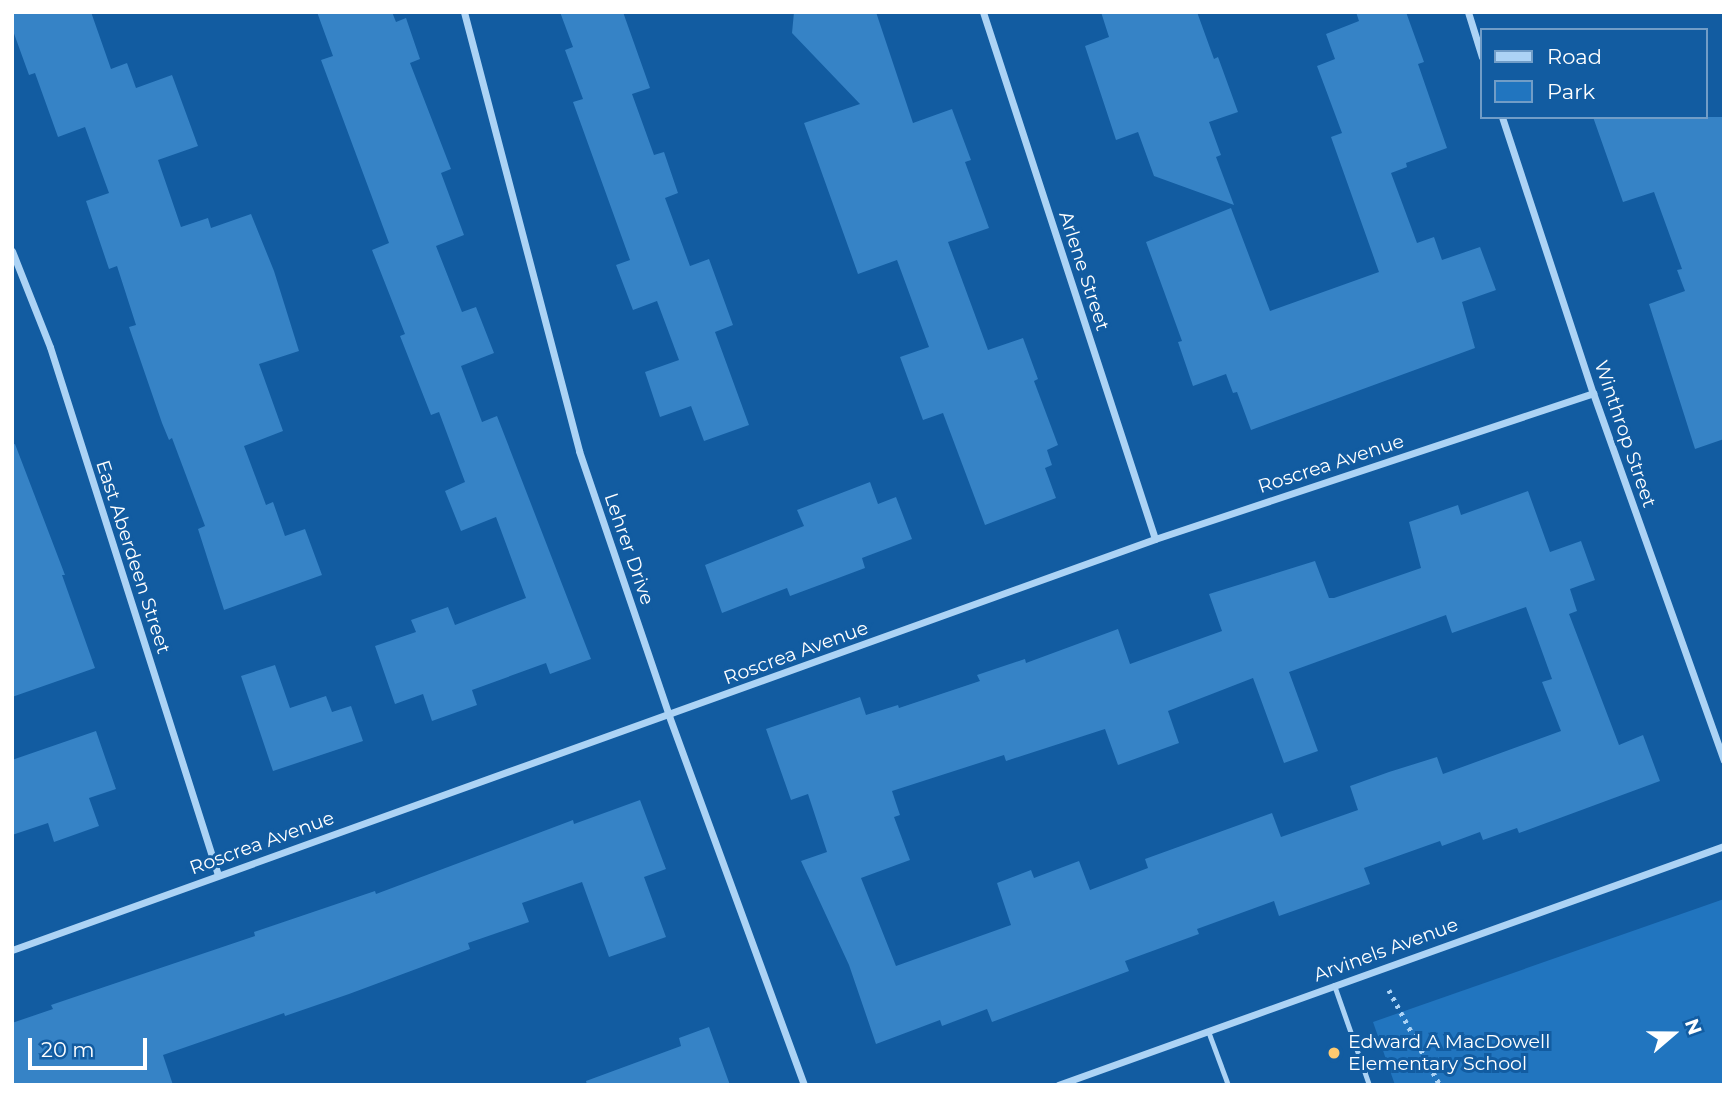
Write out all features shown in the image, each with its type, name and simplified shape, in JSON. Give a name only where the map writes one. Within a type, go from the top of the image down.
[{"type":"street","name":"Lehrer Drive","points":[[464,12],[579,451],[669,716],[804,1085]]},
{"type":"street","name":"Arlene Street","points":[[983,12],[1155,539]]},
{"type":"street","points":[[1468,12],[1480,51]]},
{"type":"street","name":"Winthrop Street","points":[[1503,119],[1593,393],[1724,760]]},
{"type":"street","name":"East Aberdeen Street","points":[[12,251],[50,347],[218,875]]},
{"type":"street","name":"Roscrea Avenue","points":[[12,950],[669,716],[1155,539],[1593,393]]},
{"type":"street","name":"Arvinels Avenue","points":[[1058,1085],[1724,846]]},
{"type":"lane","points":[[1334,985],[1369,1085]]},
{"type":"lane","points":[[1208,1031],[1228,1085]]},
{"type":"path","points":[[1379,969],[1402,1019],[1440,1085]]},
{"type":"green space","points":[[1724,899],[1724,1085],[1395,1085],[1373,1022]]},
{"type":"building","points":[[12,12],[91,12],[111,69],[127,63],[136,88],[172,75],[198,146],[158,160],[181,227],[208,218],[211,228],[251,214],[274,271],[299,351],[259,364],[283,431],[244,446],[266,505],[273,502],[285,536],[305,529],[322,575],[224,610],[198,529],[205,526],[172,438],[169,440],[162,423],[129,327],[136,325],[117,266],[109,269],[86,201],[109,193],[85,127],[58,137],[35,73],[29,75],[12,28]]},
{"type":"building","points":[[317,12],[392,12],[396,22],[406,18],[420,59],[410,63],[451,169],[441,173],[464,235],[436,246],[462,312],[476,307],[494,353],[461,366],[482,422],[497,416],[591,659],[550,674],[546,663],[472,690],[477,705],[432,721],[423,694],[395,704],[375,646],[416,632],[411,620],[448,607],[455,625],[526,598],[496,517],[461,531],[445,491],[465,482],[439,412],[431,415],[400,336],[405,334],[372,250],[389,243],[321,60],[333,56]]},
{"type":"building","points":[[560,12],[623,12],[650,88],[632,94],[654,155],[664,152],[678,193],[665,198],[690,266],[709,259],[733,325],[715,332],[749,425],[704,441],[691,406],[660,417],[645,372],[679,360],[657,301],[633,310],[616,265],[630,260],[573,102],[583,99],[565,50],[573,47]]},
{"type":"building","points":[[794,12],[876,12],[913,123],[952,109],[971,160],[965,162],[989,228],[948,242],[988,350],[1023,338],[1038,379],[1034,381],[1058,445],[1047,450],[1052,465],[1045,468],[1056,498],[985,525],[943,413],[923,420],[900,357],[929,347],[897,260],[858,274],[804,123],[860,104],[792,33]]},
{"type":"building","points":[[1101,12],[1197,12],[1214,59],[1218,57],[1238,112],[1209,122],[1221,155],[1216,157],[1234,205],[1154,176],[1138,132],[1116,140],[1085,46],[1109,37]]},
{"type":"building","points":[[1356,12],[1406,12],[1424,62],[1418,64],[1447,148],[1406,163],[1407,167],[1391,173],[1417,243],[1434,237],[1442,260],[1480,247],[1496,290],[1462,302],[1475,348],[1251,430],[1237,392],[1233,393],[1226,374],[1193,386],[1178,342],[1182,341],[1146,242],[1231,208],[1270,311],[1379,272],[1331,137],[1342,133],[1317,66],[1335,59],[1326,34],[1359,21]]},
{"type":"building","points":[[1724,117],[1724,439],[1695,449],[1649,304],[1685,291],[1677,270],[1682,269],[1654,192],[1623,202],[1594,119]]},
{"type":"building","points":[[15,444],[65,575],[62,575],[95,668],[12,697],[12,445]]},
{"type":"building","points":[[870,482],[878,504],[896,497],[912,539],[862,558],[865,568],[790,596],[787,588],[722,613],[705,565],[804,526],[797,510]]},
{"type":"building","points":[[1528,491],[1550,552],[1581,541],[1595,580],[1570,589],[1577,611],[1569,614],[1619,745],[1643,735],[1660,781],[1519,833],[1517,828],[1483,840],[1480,832],[1442,846],[1440,841],[1364,868],[1370,884],[1279,916],[1274,901],[1197,929],[1199,934],[1125,961],[1129,971],[992,1022],[987,1009],[942,1026],[940,1020],[876,1044],[849,965],[801,861],[827,852],[808,794],[791,800],[766,729],[860,697],[866,715],[898,705],[899,708],[980,681],[977,675],[1025,659],[1026,663],[1118,629],[1130,664],[1222,631],[1209,594],[1315,561],[1329,598],[1421,568],[1409,522],[1458,505],[1461,515]],"holes":[[[1526,607],[1552,679],[1542,682],[1561,731],[1443,774],[1437,757],[1389,772],[1350,786],[1358,810],[1281,837],[1272,813],[1145,859],[1148,868],[1090,890],[1079,861],[1034,878],[1031,870],[997,883],[1011,925],[896,966],[861,878],[910,860],[894,817],[900,815],[892,791],[1004,755],[1006,761],[1105,729],[1118,765],[1179,743],[1168,711],[1253,678],[1284,763],[1318,751],[1289,672],[1446,615],[1452,633]]]},
{"type":"building","points":[[275,665],[290,708],[326,696],[332,712],[351,706],[363,741],[273,771],[241,676]]},
{"type":"building","points":[[96,731],[116,789],[89,798],[99,826],[54,842],[48,823],[12,835],[12,760]]},
{"type":"building","points":[[640,800],[666,869],[644,877],[666,937],[609,957],[582,882],[522,903],[529,922],[468,943],[470,949],[349,994],[285,1016],[284,1013],[163,1055],[173,1085],[12,1085],[12,1023],[53,1009],[51,1005],[255,936],[254,932],[375,891],[376,894],[573,820],[574,824]]},
{"type":"building","points":[[709,1027],[730,1085],[587,1085],[586,1081],[681,1046],[679,1038]]},
{"type":"place","name":"Edward A MacDowell Elementary School","points":[[1334,1053]]}]
